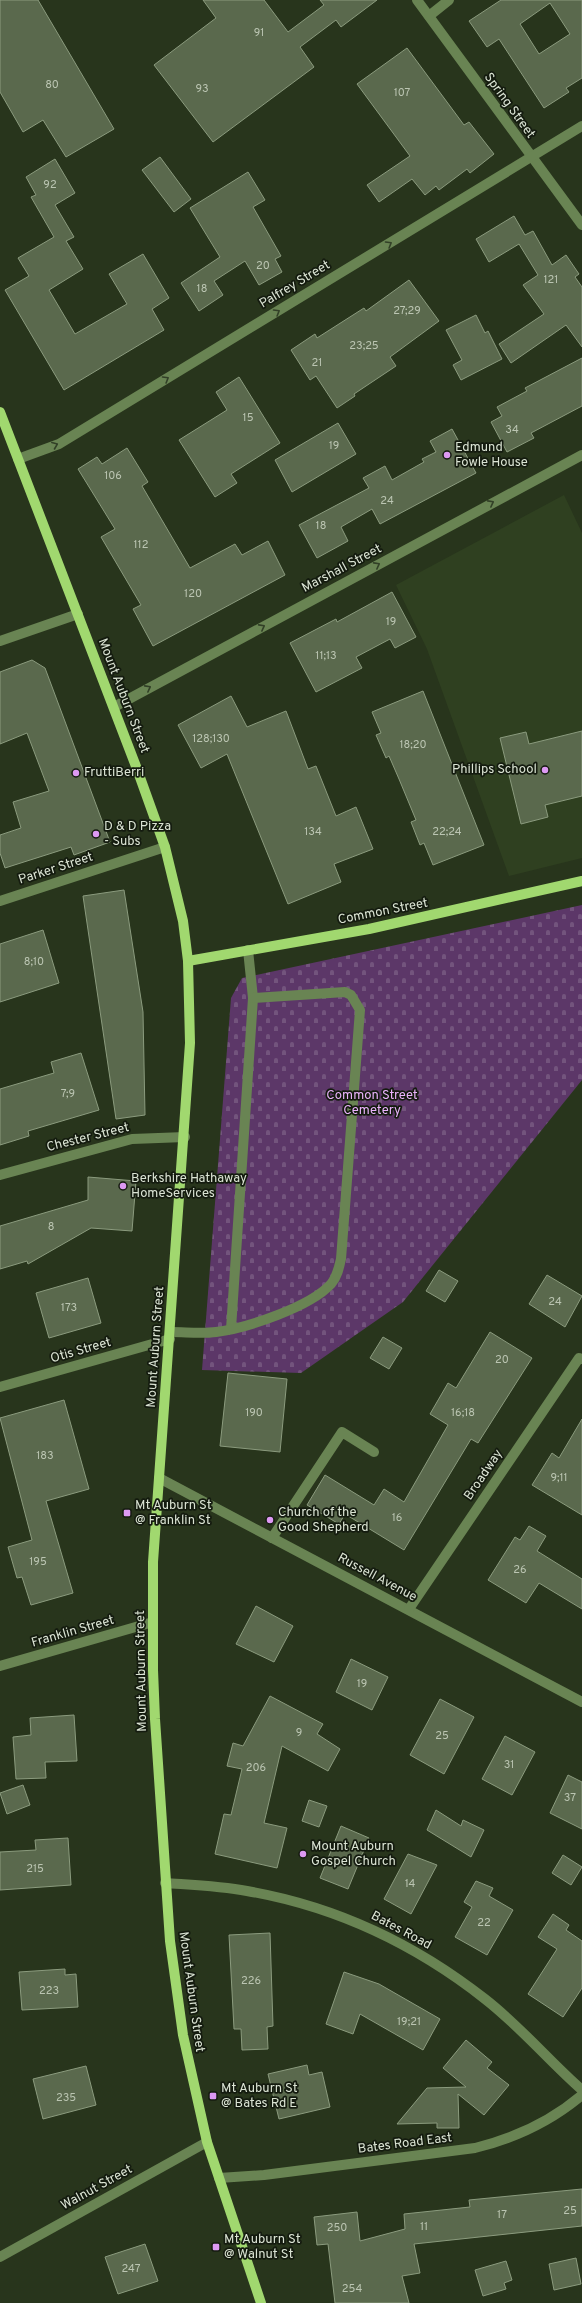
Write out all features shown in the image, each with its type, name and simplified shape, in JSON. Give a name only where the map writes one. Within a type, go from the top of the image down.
[{"type":"main road","name":"Mount Auburn Street","points":[[0,412],[114,707],[165,847],[178,901],[188,961],[190,1043],[185,1137],[154,1562],[153,1670],[165,1883],[176,1990],[183,2035],[208,2142],[261,2303]]},
{"type":"main road","name":"Common Street","points":[[188,961],[369,929],[582,881]]},
{"type":"street","name":"Spring Street","points":[[417,0],[582,226]]},
{"type":"street","points":[[429,16],[449,0]]},
{"type":"street","name":"Palfrey Street","points":[[18,459],[59,444],[582,126]]},
{"type":"street","name":"Marshall Street","points":[[114,707],[582,455]]},
{"type":"street","points":[[0,641],[78,614]]},
{"type":"street","name":"Parker Street","points":[[0,901],[165,847]]},
{"type":"street","points":[[231,1329],[253,998],[248,950]]},
{"type":"street","name":"Otis Street","points":[[0,1387],[170,1336],[231,1329],[256,1322],[308,1302],[331,1283],[338,1271],[341,1259],[361,1018],[357,1003],[351,995],[345,992],[253,998]]},
{"type":"street","name":"Chester Street","points":[[0,1175],[132,1139],[185,1137]]},
{"type":"street","name":"Broadway","points":[[409,1609],[579,1358],[582,1359]]},
{"type":"street","points":[[272,1538],[342,1432],[374,1452]]},
{"type":"street","name":"Russell Avenue","points":[[160,1478],[582,1702]]},
{"type":"street","name":"Franklin Street","points":[[0,1666],[153,1622]]},
{"type":"street","name":"Bates Road","points":[[165,1883],[210,1886],[282,1898],[323,1910],[390,1937],[453,1976],[485,1999],[539,2047],[562,2072],[582,2090]]},
{"type":"street","name":"Bates Road East","points":[[219,2178],[264,2175],[475,2148],[502,2141],[528,2131],[551,2119],[582,2095]]},
{"type":"street","name":"Walnut Street","points":[[0,2257],[208,2142]]},
{"type":"shaded area","points":[[564,495],[582,533],[582,858],[509,876],[427,649],[396,585]]},
{"type":"green space","name":"Common Street Cemetery","points":[[582,905],[582,1080],[403,1302],[301,1373],[202,1370],[231,998],[242,978]]},
{"type":"building","points":[[0,0],[38,0],[114,129],[66,157],[43,120],[23,132],[0,92]]},
{"type":"building","points":[[203,0],[264,0],[288,32],[324,5],[320,0],[377,0],[341,27],[336,20],[300,47],[314,67],[213,142],[154,65],[216,18]]},
{"type":"building","points":[[501,0],[582,0],[582,78],[566,88],[569,92],[544,108],[499,39],[487,47],[469,21]],"holes":[[[550,3],[570,34],[539,54],[520,24]]]},
{"type":"building","points":[[407,48],[464,125],[469,122],[494,154],[470,173],[467,169],[439,190],[436,186],[425,195],[412,179],[379,202],[367,185],[410,156],[357,84]]},
{"type":"building","points":[[160,157],[191,199],[174,212],[142,170]]},
{"type":"building","points":[[55,159],[75,193],[55,205],[74,237],[66,241],[83,269],[49,290],[75,334],[127,304],[109,274],[143,254],[169,298],[152,309],[164,330],[64,390],[5,290],[29,276],[18,258],[54,237],[31,197],[36,195],[26,177]]},
{"type":"building","points":[[248,172],[265,200],[253,207],[281,256],[275,259],[282,272],[259,285],[245,261],[214,281],[223,295],[199,311],[181,283],[220,257],[190,208]]},
{"type":"building","points":[[514,216],[525,235],[533,231],[552,265],[566,255],[579,274],[575,277],[582,287],[582,347],[566,325],[511,363],[499,344],[544,314],[523,285],[538,275],[519,244],[489,262],[476,239]]},
{"type":"building","points":[[409,280],[439,321],[390,357],[396,366],[354,394],[355,396],[337,408],[316,376],[310,380],[291,350],[315,334],[317,338],[364,308],[366,311]]},
{"type":"building","points":[[476,315],[485,333],[488,331],[502,359],[461,380],[453,365],[462,360],[446,330]]},
{"type":"building","points":[[582,358],[582,406],[531,433],[534,438],[507,452],[491,422],[502,416],[497,407],[527,391],[525,388]]},
{"type":"building","points":[[239,377],[280,443],[231,474],[237,483],[215,497],[179,440],[227,410],[216,392]]},
{"type":"building","points":[[338,423],[356,454],[292,492],[275,460]]},
{"type":"building","points":[[452,429],[476,473],[380,524],[372,509],[341,527],[348,541],[317,558],[299,525],[369,488],[363,478],[385,466],[392,480],[424,462],[422,459],[436,452],[430,441]]},
{"type":"building","points":[[127,448],[148,482],[142,486],[190,568],[235,544],[242,555],[268,541],[285,575],[153,646],[133,609],[141,605],[101,537],[115,529],[78,469],[97,457],[102,464]]},
{"type":"building","points":[[392,592],[416,637],[395,648],[390,639],[356,657],[362,668],[316,692],[290,643],[336,619],[337,622]]},
{"type":"building","points":[[32,660],[45,668],[110,842],[74,855],[71,847],[5,868],[0,853],[0,835],[21,828],[13,802],[49,791],[27,733],[0,744],[0,672]]},
{"type":"building","points":[[423,691],[484,845],[433,865],[424,843],[420,845],[411,822],[416,820],[389,756],[386,758],[376,735],[381,733],[372,712]]},
{"type":"building","points":[[231,696],[247,727],[286,711],[308,769],[316,766],[336,816],[356,807],[373,849],[334,864],[341,882],[288,904],[227,754],[201,768],[178,725]]},
{"type":"building","name":"Phillips School","points":[[582,731],[582,796],[545,805],[548,817],[521,824],[500,738],[526,732],[529,744]]},
{"type":"building","points":[[124,890],[143,1012],[145,1115],[116,1119],[83,896]]},
{"type":"building","points":[[43,930],[59,983],[0,1002],[0,944]]},
{"type":"building","points":[[81,1053],[99,1110],[28,1131],[29,1136],[0,1145],[0,1089],[54,1073],[51,1062]]},
{"type":"building","points":[[88,1177],[136,1181],[132,1231],[91,1228],[28,1264],[27,1261],[0,1269],[0,1226],[88,1200]]},
{"type":"building","points":[[439,1270],[458,1281],[445,1302],[426,1291]]},
{"type":"building","points":[[547,1275],[582,1296],[565,1327],[529,1304]]},
{"type":"building","points":[[88,1278],[101,1323],[49,1338],[36,1293]]},
{"type":"building","points":[[490,1332],[532,1358],[478,1443],[471,1439],[404,1550],[345,1514],[339,1524],[307,1505],[325,1475],[374,1505],[384,1489],[404,1502],[448,1425],[430,1414],[448,1383],[456,1388]]},
{"type":"building","points":[[383,1337],[402,1348],[389,1369],[370,1358]]},
{"type":"building","points":[[228,1373],[287,1379],[280,1452],[220,1446]]},
{"type":"building","points":[[64,1400],[89,1489],[46,1501],[73,1593],[31,1605],[22,1577],[17,1578],[8,1547],[32,1540],[0,1418]]},
{"type":"building","points":[[582,1419],[582,1515],[532,1485],[552,1453],[559,1458]]},
{"type":"building","points":[[529,1526],[546,1536],[537,1551],[582,1579],[582,1609],[539,1583],[526,1603],[488,1580],[515,1537],[520,1540]]},
{"type":"building","points":[[256,1606],[293,1626],[274,1662],[236,1644]]},
{"type":"building","points":[[351,1659],[388,1677],[372,1710],[336,1692]]},
{"type":"building","points":[[270,1696],[323,1724],[317,1734],[340,1749],[328,1771],[282,1746],[264,1823],[287,1828],[277,1868],[215,1854],[224,1814],[231,1815],[242,1769],[227,1766],[233,1743],[243,1746]]},
{"type":"building","points":[[440,1699],[474,1717],[444,1774],[410,1755]]},
{"type":"building","points":[[74,1715],[77,1761],[45,1762],[46,1778],[16,1779],[13,1737],[31,1735],[30,1718]]},
{"type":"building","points":[[505,1736],[535,1752],[512,1795],[482,1779]]},
{"type":"building","points":[[568,1775],[582,1782],[582,1829],[550,1813]]},
{"type":"building","points":[[23,1785],[30,1805],[7,1814],[0,1793]]},
{"type":"building","points":[[309,1800],[327,1806],[319,1827],[302,1821]]},
{"type":"building","points":[[436,1810],[461,1826],[463,1820],[484,1830],[471,1857],[427,1830]]},
{"type":"building","points":[[341,1826],[369,1838],[348,1889],[320,1878]]},
{"type":"building","points":[[68,1838],[71,1885],[0,1890],[0,1852],[36,1850],[35,1840]]},
{"type":"building","points":[[408,1854],[437,1865],[411,1914],[384,1899]]},
{"type":"building","points":[[563,1855],[582,1867],[571,1885],[552,1873]]},
{"type":"building","points":[[476,1881],[493,1888],[489,1896],[513,1910],[487,1955],[455,1937],[472,1907],[464,1902]]},
{"type":"building","points":[[553,1914],[569,1925],[566,1930],[582,1941],[582,1988],[563,2017],[528,1994],[557,1949],[538,1937]]},
{"type":"building","points":[[270,1933],[273,2026],[267,2027],[268,2049],[242,2050],[241,2029],[234,2029],[229,1935]]},
{"type":"building","points":[[65,1969],[65,1975],[76,1974],[78,2007],[22,2010],[19,1972]]},
{"type":"building","points":[[344,1972],[379,1984],[440,2019],[423,2050],[360,2014],[353,2034],[326,2024]]},
{"type":"building","points":[[466,2040],[492,2062],[487,2068],[509,2085],[484,2115],[458,2094],[459,2128],[437,2128],[437,2123],[397,2124],[427,2088],[466,2087],[443,2068]]},
{"type":"building","points":[[307,2065],[309,2075],[322,2072],[330,2107],[279,2119],[268,2074]]},
{"type":"building","points":[[86,2066],[96,2105],[43,2119],[33,2079]]},
{"type":"building","points":[[582,2189],[582,2226],[414,2244],[420,2273],[402,2276],[409,2303],[335,2303],[328,2244],[317,2245],[314,2217],[357,2212],[360,2241],[405,2229],[404,2214],[470,2207],[469,2200]]},
{"type":"building","points":[[145,2244],[158,2281],[118,2294],[105,2257]]},
{"type":"building","points":[[576,2258],[581,2284],[554,2290],[549,2264]]},
{"type":"building","points":[[506,2261],[512,2280],[504,2283],[506,2289],[483,2296],[475,2270]]},
{"type":"place","name":"Edmund Fowle House","points":[[447,455]]},
{"type":"place","name":"Phillips School","points":[[545,770]]},
{"type":"place","name":"FruttiBerri","points":[[76,773]]},
{"type":"place","name":"D & D Pizza - Subs","points":[[96,834]]},
{"type":"place","name":"Berkshire Hathaway HomeServices","points":[[123,1186]]},
{"type":"place","name":"Mt Auburn St @ Franklin St","points":[[127,1513]]},
{"type":"place","name":"Church of the Good Shepherd","points":[[270,1520]]},
{"type":"place","name":"Mount Auburn Gospel Church","points":[[303,1854]]},
{"type":"place","name":"Mt Auburn St @ Bates Rd E","points":[[213,2096]]},
{"type":"place","name":"Mt Auburn St @ Walnut St","points":[[216,2247]]}]
